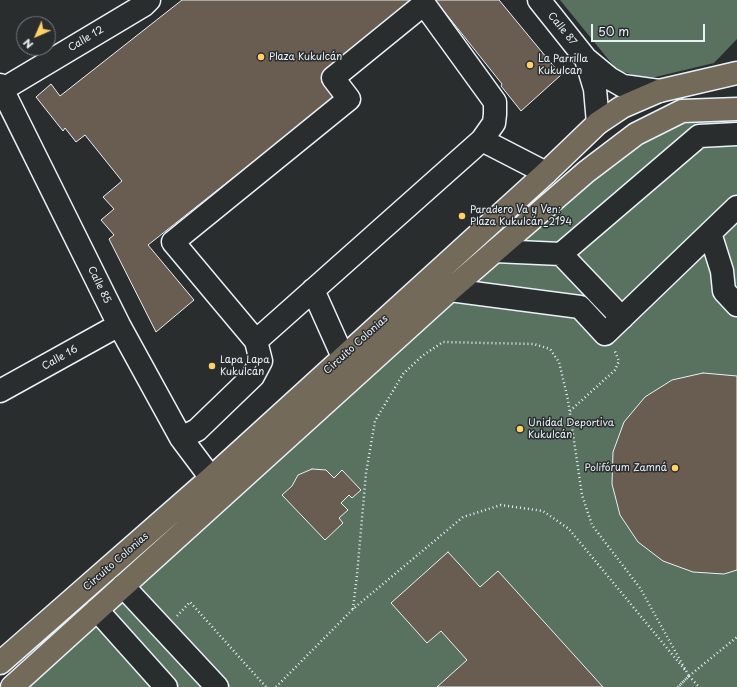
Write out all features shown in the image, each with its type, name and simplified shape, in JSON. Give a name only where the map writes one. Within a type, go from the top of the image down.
[{"type":"main road","name":"Circuito Colonias","points":[[0,663],[211,478],[546,173],[598,123],[622,107],[659,91],[737,73]]},
{"type":"main road","points":[[12,687],[450,290],[586,172],[636,134],[682,111],[737,108]]},
{"type":"main road","points":[[149,533],[164,549]]},
{"type":"street","name":"Calle 87","points":[[539,0],[586,58],[609,78],[624,86],[659,91]]},
{"type":"street","name":"Calle 12","points":[[1,89],[145,2]]},
{"type":"street","points":[[181,438],[197,430],[253,376],[261,360],[256,341],[173,242],[349,99],[333,78],[424,4],[495,102],[494,123],[482,140],[256,341]]},
{"type":"street","name":"Calle 87","points":[[586,58],[595,89],[598,123]]},
{"type":"street","name":"Calle 85","points":[[1,89],[119,325],[181,438],[211,478]]},
{"type":"street","points":[[495,251],[561,254],[699,136],[737,134]]},
{"type":"street","points":[[482,140],[546,173]]},
{"type":"street","points":[[450,290],[580,307],[605,334],[737,207]]},
{"type":"street","points":[[710,233],[722,271],[724,291],[737,305]]},
{"type":"street","points":[[561,254],[622,318]]},
{"type":"street","points":[[313,290],[344,357]]},
{"type":"street","name":"Calle 16","points":[[0,391],[119,325]]},
{"type":"street","points":[[123,586],[217,687]]},
{"type":"street","points":[[97,610],[166,687]]},
{"type":"path","points":[[570,411],[616,370],[619,362],[614,349],[605,334]]},
{"type":"path","points":[[353,609],[366,473],[375,422],[403,374],[422,356],[443,342],[534,344],[550,349],[559,362],[570,411],[582,495],[592,525],[640,588],[689,676]]},
{"type":"path","points":[[276,687],[353,609],[463,517],[501,505],[543,511],[569,529],[699,687]]},
{"type":"path","points":[[164,630],[190,602],[266,687]]},
{"type":"path","points":[[678,687],[689,676],[737,637]]},
{"type":"green space","points":[[560,0],[737,0],[737,39],[714,63],[647,79],[617,70]]},
{"type":"green space","name":"Unidad Deportiva Kukulcán","points":[[737,109],[737,687],[20,687],[636,134]]},
{"type":"building","points":[[182,0],[424,0],[322,81],[335,97],[148,245],[194,300],[156,332],[109,239],[114,235],[101,220],[114,209],[103,197],[122,181],[85,135],[76,142],[65,128],[63,131],[36,97],[51,84],[60,96]]},
{"type":"building","points":[[435,0],[499,0],[561,75],[521,111],[501,86],[502,84]]},
{"type":"building","name":"Polifórum Zamná","points":[[703,373],[737,376],[737,570],[724,574],[693,572],[663,561],[638,542],[620,515],[612,484],[613,452],[624,422],[645,397],[672,380]]},
{"type":"building","points":[[312,469],[326,470],[334,478],[342,470],[361,490],[352,498],[349,495],[341,503],[348,510],[339,518],[343,523],[325,540],[282,495],[292,486],[298,475]]},
{"type":"building","points":[[448,552],[480,587],[498,571],[603,687],[437,687],[467,660],[441,631],[427,643],[391,603]]},
{"type":"place","name":"Plaza Kukulcán","points":[[261,57]]},
{"type":"place","name":"La Parrilla Kukulcan","points":[[530,65]]},
{"type":"place","name":"Paradero Va y Ven: Plaza Kukulcán_2194","points":[[462,216]]},
{"type":"place","name":"Lapa Lapa Kukulcán","points":[[212,366]]},
{"type":"place","name":"Unidad Deportiva Kukulcán","points":[[520,429]]},
{"type":"place","name":"Polifórum Zamná","points":[[675,468]]}]
